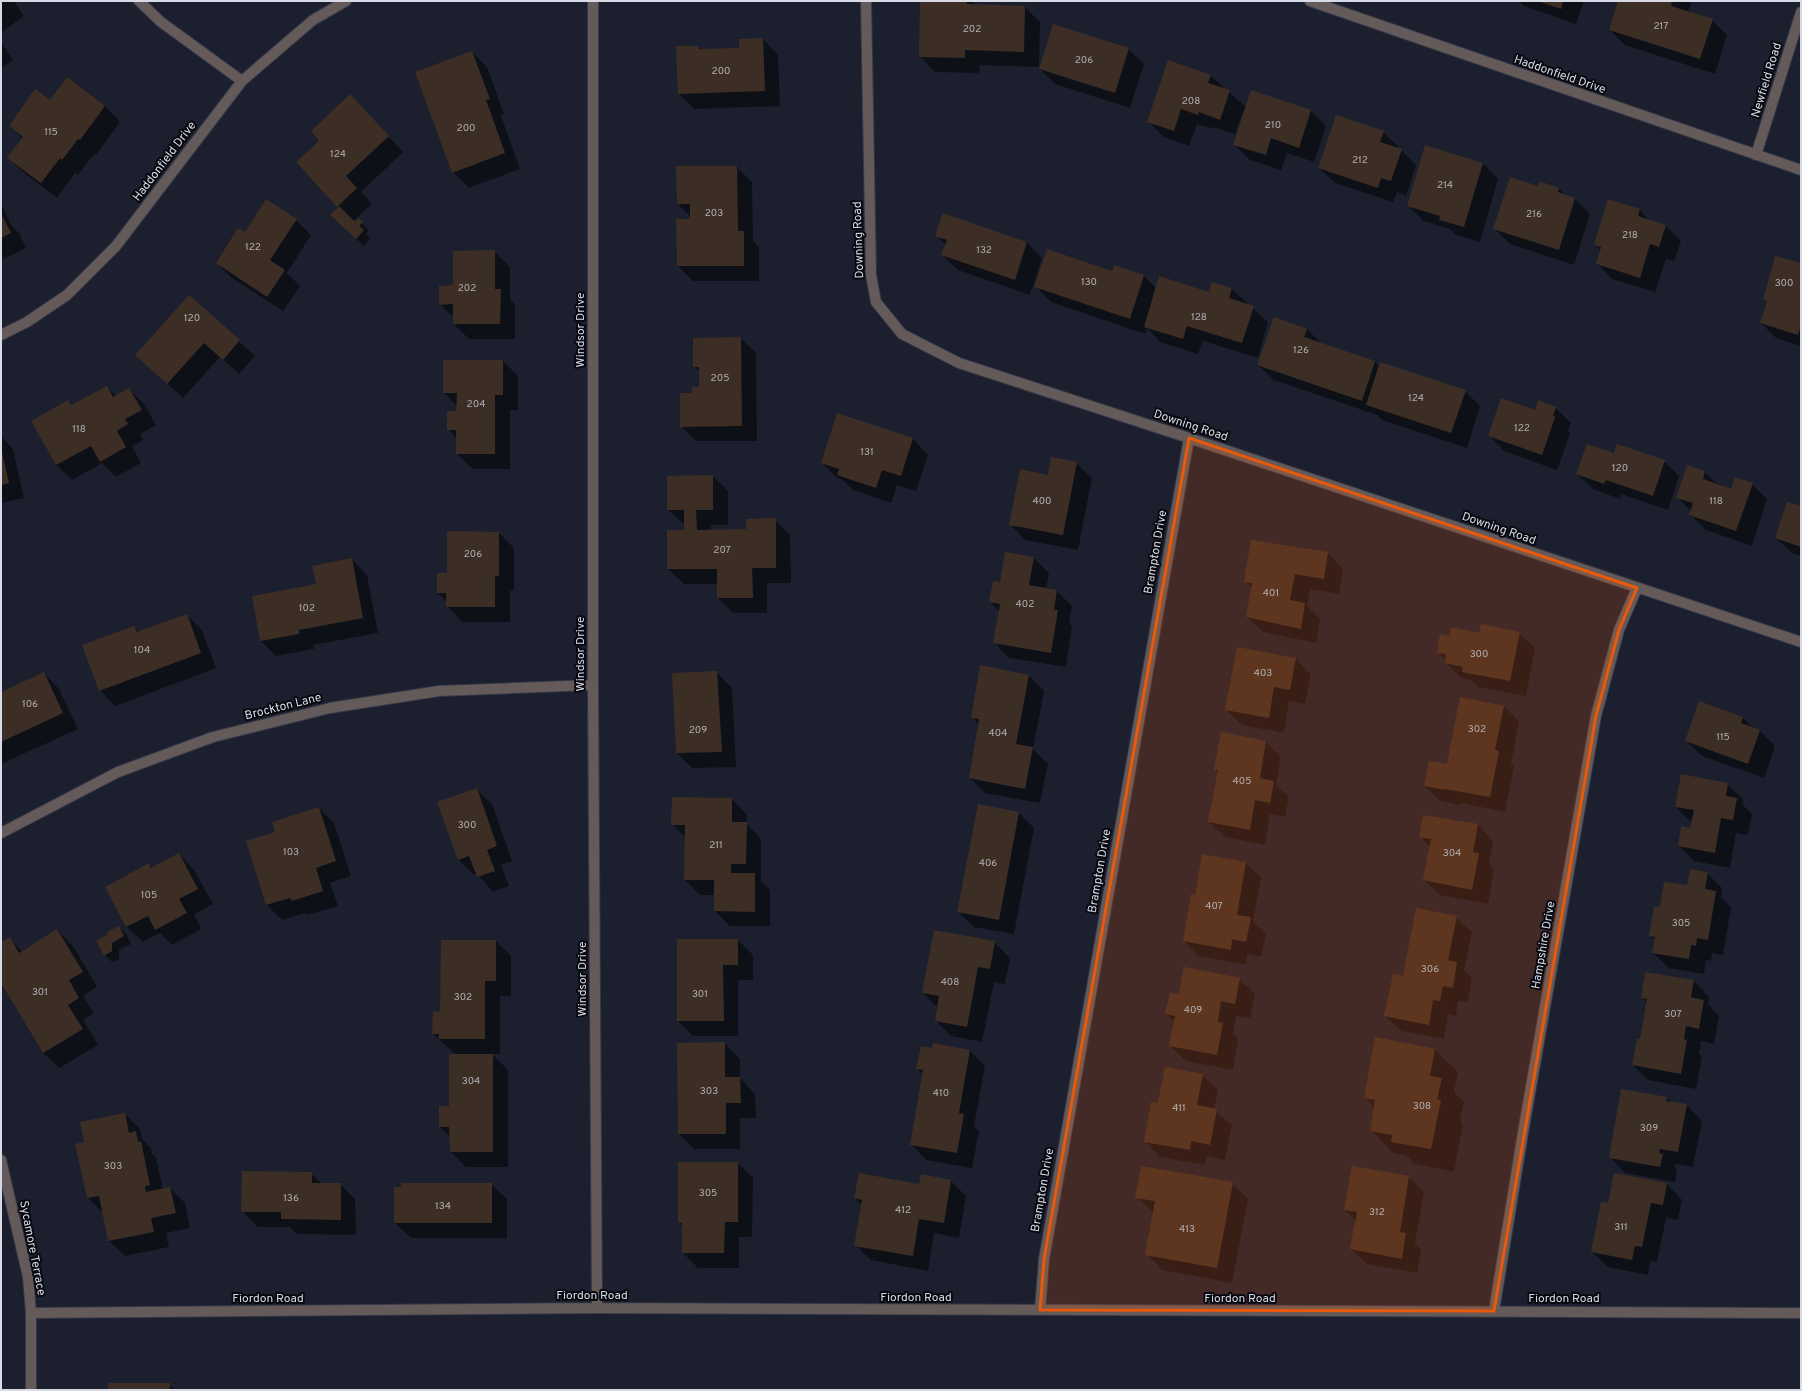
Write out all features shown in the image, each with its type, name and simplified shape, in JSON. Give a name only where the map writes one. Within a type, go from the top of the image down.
[{"type":"street","points":[[139,1],[161,22],[242,81]]},
{"type":"street","name":"Haddonfield Drive","points":[[1,335],[27,322],[67,295],[116,246],[242,81],[313,20],[346,1]]},
{"type":"street","name":"Windsor Drive","points":[[593,1],[593,685],[598,1308]]},
{"type":"street","name":"Downing Road","points":[[866,1],[871,275],[876,302],[902,334],[960,363],[1801,642]]},
{"type":"street","name":"Haddonfield Drive","points":[[1310,1],[1801,170]]},
{"type":"street","name":"Newfield Road","points":[[1756,155],[1801,12]]},
{"type":"street","name":"Brampton Drive","points":[[1040,1310],[1044,1258],[1189,438]]},
{"type":"street","name":"Hampshire Drive","points":[[1494,1311],[1596,716],[1618,630],[1637,588]]},
{"type":"street","name":"Brockton Lane","points":[[1,833],[118,772],[213,737],[330,708],[439,691],[593,685]]},
{"type":"street","name":"Sycamore Terrace","points":[[1,1160],[28,1277],[31,1313],[31,1390]]},
{"type":"street","name":"Fiordon Road","points":[[31,1313],[598,1308],[1801,1312]]},
{"type":"highlighted area","points":[[1189,438],[1637,588],[1619,630],[1596,716],[1494,1311],[1040,1310],[1044,1259]]},
{"type":"building","points":[[920,1],[967,1],[967,4],[1025,6],[1024,52],[965,50],[965,58],[919,57]]},
{"type":"building","points":[[1538,1],[1563,1],[1561,9]]},
{"type":"building","points":[[1618,1],[1672,1],[1671,6],[1713,19],[1700,59],[1609,30]]},
{"type":"building","points":[[1053,24],[1129,48],[1115,93],[1039,69]]},
{"type":"building","points":[[763,38],[765,91],[678,94],[676,46],[699,46],[699,49],[739,48],[739,39]]},
{"type":"building","points":[[472,51],[490,99],[486,100],[505,153],[452,173],[415,72]]},
{"type":"building","points":[[1168,60],[1211,75],[1208,83],[1230,90],[1220,120],[1199,112],[1198,115],[1181,109],[1174,131],[1147,122]]},
{"type":"building","points":[[67,77],[105,106],[80,140],[78,139],[62,160],[60,158],[41,183],[7,158],[23,137],[9,126],[35,89],[50,100]]},
{"type":"building","points":[[1251,90],[1311,110],[1299,148],[1271,138],[1266,155],[1233,145]]},
{"type":"building","points":[[350,94],[389,136],[346,176],[357,188],[337,207],[296,162],[319,141],[311,131]]},
{"type":"building","points":[[1336,115],[1384,131],[1380,142],[1402,149],[1391,181],[1381,178],[1378,188],[1318,168]]},
{"type":"building","points":[[1425,145],[1483,163],[1464,227],[1439,220],[1440,216],[1407,206]]},
{"type":"building","points":[[676,166],[737,166],[738,231],[744,231],[744,266],[677,266],[676,219],[690,219],[690,204],[677,204]]},
{"type":"building","points":[[1510,177],[1538,186],[1539,181],[1559,188],[1558,192],[1575,198],[1559,250],[1493,229]]},
{"type":"building","points":[[266,199],[297,219],[270,260],[285,270],[267,297],[216,263],[238,228],[245,232]]},
{"type":"building","points":[[1608,199],[1640,209],[1638,216],[1666,225],[1659,247],[1650,244],[1640,278],[1596,264],[1601,247],[1594,245]]},
{"type":"building","points":[[339,206],[355,222],[359,218],[363,222],[359,226],[364,230],[356,239],[330,215]]},
{"type":"building","points":[[943,213],[1027,242],[1015,280],[941,255],[947,240],[935,236]]},
{"type":"building","points":[[3,217],[11,233],[1,238],[1,218]]},
{"type":"building","points":[[1047,249],[1112,271],[1114,265],[1144,275],[1130,319],[1034,287]]},
{"type":"building","points":[[495,250],[495,289],[501,289],[500,324],[453,324],[453,304],[439,305],[439,286],[453,285],[453,251]]},
{"type":"building","points":[[1775,256],[1801,263],[1801,325],[1798,335],[1760,323],[1767,301],[1763,300]]},
{"type":"building","points":[[1159,276],[1209,292],[1212,282],[1232,288],[1229,298],[1254,306],[1242,343],[1187,326],[1183,339],[1144,327]]},
{"type":"building","points":[[189,295],[240,340],[223,360],[204,343],[167,384],[135,355]]},
{"type":"building","points":[[1274,317],[1307,329],[1304,337],[1375,361],[1362,401],[1257,365]]},
{"type":"building","points":[[741,337],[742,426],[680,427],[680,393],[692,393],[692,387],[699,387],[699,367],[693,367],[693,338]]},
{"type":"building","points":[[443,360],[503,360],[503,395],[495,395],[495,454],[456,454],[456,430],[447,430],[447,411],[456,411],[457,393],[443,393]]},
{"type":"building","points":[[1380,362],[1466,390],[1451,433],[1366,405]]},
{"type":"building","points":[[107,386],[113,397],[129,388],[142,410],[125,419],[128,424],[117,431],[126,447],[100,462],[91,446],[56,465],[31,421],[68,400],[71,405]]},
{"type":"building","points":[[1501,398],[1535,410],[1538,400],[1556,407],[1553,416],[1555,417],[1542,455],[1488,436]]},
{"type":"building","points":[[837,413],[913,438],[901,476],[882,470],[876,488],[837,475],[839,469],[821,463]]},
{"type":"building","points":[[1587,444],[1614,453],[1617,444],[1665,460],[1653,496],[1606,480],[1604,484],[1576,474]]},
{"type":"building","points":[[1,448],[9,483],[1,485]]},
{"type":"building","points":[[1051,457],[1077,462],[1063,535],[1009,525],[1020,469],[1048,475]]},
{"type":"building","points":[[1687,465],[1705,471],[1703,479],[1731,489],[1735,477],[1753,483],[1736,531],[1689,515],[1693,503],[1676,498]]},
{"type":"building","points":[[713,475],[713,510],[696,510],[697,530],[746,529],[746,519],[776,518],[776,568],[752,568],[753,598],[717,598],[717,569],[667,569],[667,530],[684,530],[684,510],[667,510],[667,476]]},
{"type":"building","points":[[1787,502],[1801,506],[1801,547],[1775,538]]},
{"type":"building","points":[[447,531],[499,532],[499,576],[495,576],[495,607],[446,607],[446,593],[437,593],[437,573],[447,573]]},
{"type":"building","points":[[1251,540],[1328,552],[1324,579],[1295,574],[1290,600],[1305,603],[1301,629],[1246,617],[1252,583],[1244,582]]},
{"type":"building","points":[[1005,552],[1034,557],[1029,585],[1057,590],[1054,610],[1058,610],[1051,653],[993,643],[1000,604],[989,602],[993,581],[1000,582]]},
{"type":"building","points":[[352,558],[363,618],[299,630],[299,634],[260,641],[252,596],[316,584],[312,566]]},
{"type":"building","points":[[187,614],[201,653],[99,691],[82,645],[134,626],[137,632]]},
{"type":"building","points":[[1481,624],[1520,632],[1510,681],[1462,672],[1463,667],[1445,663],[1446,654],[1437,653],[1440,634],[1450,636],[1451,627],[1479,633]]},
{"type":"building","points":[[1237,647],[1296,658],[1290,690],[1274,687],[1269,718],[1225,710]]},
{"type":"building","points":[[980,665],[1029,675],[1016,744],[1033,747],[1025,789],[969,778],[979,719],[971,718]]},
{"type":"building","points":[[717,671],[722,752],[676,753],[672,673]]},
{"type":"building","points":[[44,672],[63,713],[1,742],[1,692]]},
{"type":"building","points":[[1460,697],[1504,706],[1495,750],[1499,751],[1490,797],[1424,786],[1429,761],[1447,764]]},
{"type":"building","points":[[1699,701],[1743,717],[1741,723],[1760,730],[1748,764],[1685,741]]},
{"type":"building","points":[[1221,732],[1266,741],[1260,778],[1274,781],[1270,803],[1255,800],[1250,830],[1208,822],[1218,770],[1214,770]]},
{"type":"building","points":[[1681,774],[1728,783],[1726,796],[1737,798],[1733,820],[1721,818],[1715,853],[1678,846],[1681,826],[1690,828],[1694,810],[1675,807]]},
{"type":"building","points":[[477,788],[497,846],[487,850],[495,871],[477,877],[469,856],[458,860],[437,802]]},
{"type":"building","points":[[672,797],[732,798],[732,822],[747,822],[746,864],[731,864],[731,873],[755,873],[755,912],[714,911],[714,880],[684,880],[685,825],[671,825]]},
{"type":"building","points":[[978,804],[1019,812],[999,920],[957,912]]},
{"type":"building","points":[[319,807],[336,861],[316,868],[323,891],[292,901],[290,898],[266,905],[246,841],[275,832],[272,822]]},
{"type":"building","points":[[1423,815],[1478,824],[1473,852],[1479,853],[1472,890],[1423,880],[1431,839],[1419,837]]},
{"type":"building","points":[[179,853],[198,889],[179,899],[187,913],[155,930],[148,916],[126,927],[105,887],[149,863],[151,868]]},
{"type":"building","points":[[1202,854],[1246,862],[1237,915],[1251,917],[1246,942],[1232,939],[1231,950],[1183,941],[1191,894],[1195,895]]},
{"type":"building","points":[[1690,869],[1708,872],[1705,889],[1716,891],[1708,940],[1697,938],[1696,946],[1691,945],[1689,959],[1652,953],[1655,937],[1649,936],[1654,906],[1660,907],[1664,882],[1687,885]]},
{"type":"building","points":[[1416,908],[1457,916],[1448,960],[1457,962],[1453,988],[1443,986],[1440,1001],[1433,1000],[1429,1025],[1384,1016],[1393,974],[1403,976]]},
{"type":"building","points":[[119,926],[124,936],[112,943],[112,951],[104,956],[96,941],[108,934],[107,932]]},
{"type":"building","points":[[57,929],[83,972],[69,980],[79,998],[68,1005],[83,1029],[43,1053],[1,983],[1,942],[10,937],[19,953]]},
{"type":"building","points":[[934,930],[995,941],[990,969],[978,967],[967,1027],[935,1021],[939,996],[922,993]]},
{"type":"building","points":[[677,939],[738,939],[738,965],[723,965],[724,1021],[677,1021]]},
{"type":"building","points":[[441,940],[496,940],[496,981],[485,981],[485,1039],[439,1039],[439,1034],[432,1034],[433,1011],[440,1012]]},
{"type":"building","points":[[1184,967],[1240,978],[1235,1004],[1221,1001],[1218,1022],[1223,1023],[1217,1055],[1169,1046],[1175,1016],[1165,1014],[1170,993],[1179,994]]},
{"type":"building","points":[[1645,972],[1694,980],[1691,997],[1704,1000],[1699,1029],[1686,1026],[1684,1039],[1687,1040],[1681,1074],[1632,1065],[1637,1039],[1640,1039],[1647,999],[1641,998]]},
{"type":"building","points":[[1375,1037],[1435,1049],[1430,1076],[1442,1078],[1437,1099],[1441,1100],[1431,1149],[1391,1142],[1392,1135],[1370,1131],[1375,1100],[1364,1098]]},
{"type":"building","points":[[725,1042],[725,1077],[740,1077],[741,1103],[726,1103],[726,1134],[678,1134],[677,1043]]},
{"type":"building","points":[[933,1043],[970,1050],[959,1113],[964,1114],[957,1153],[910,1145],[923,1070],[916,1069],[921,1046],[932,1048]]},
{"type":"building","points":[[449,1054],[493,1054],[493,1152],[450,1152],[449,1127],[439,1127],[439,1106],[449,1106]]},
{"type":"building","points":[[1165,1067],[1203,1074],[1197,1105],[1217,1109],[1210,1145],[1191,1141],[1190,1150],[1144,1142],[1151,1102],[1158,1103]]},
{"type":"building","points":[[1621,1089],[1667,1097],[1666,1101],[1687,1104],[1678,1152],[1660,1149],[1659,1153],[1663,1154],[1660,1167],[1609,1158]]},
{"type":"building","points":[[125,1113],[129,1133],[136,1131],[138,1142],[141,1141],[150,1185],[145,1186],[146,1192],[170,1187],[176,1213],[151,1218],[154,1232],[108,1241],[99,1196],[87,1198],[75,1144],[84,1142],[80,1122]]},
{"type":"building","points":[[678,1162],[738,1162],[738,1222],[725,1222],[724,1253],[682,1253],[682,1223],[678,1223]]},
{"type":"building","points":[[1141,1166],[1233,1182],[1217,1268],[1145,1255],[1155,1201],[1135,1198]]},
{"type":"building","points":[[1352,1166],[1409,1176],[1400,1232],[1406,1233],[1402,1259],[1350,1249],[1357,1212],[1344,1210]]},
{"type":"building","points":[[242,1171],[312,1172],[312,1183],[341,1183],[341,1220],[281,1219],[281,1212],[241,1212]]},
{"type":"building","points":[[859,1173],[919,1184],[921,1174],[951,1180],[944,1223],[919,1219],[913,1256],[854,1246],[862,1200],[854,1198]]},
{"type":"building","points":[[1614,1173],[1667,1183],[1663,1205],[1651,1203],[1642,1247],[1635,1246],[1632,1260],[1591,1252],[1601,1202],[1608,1203]]},
{"type":"building","points":[[401,1183],[492,1183],[492,1223],[394,1223],[394,1187],[401,1187]]},
{"type":"building","points":[[108,1383],[170,1383],[170,1390],[108,1390]]}]
